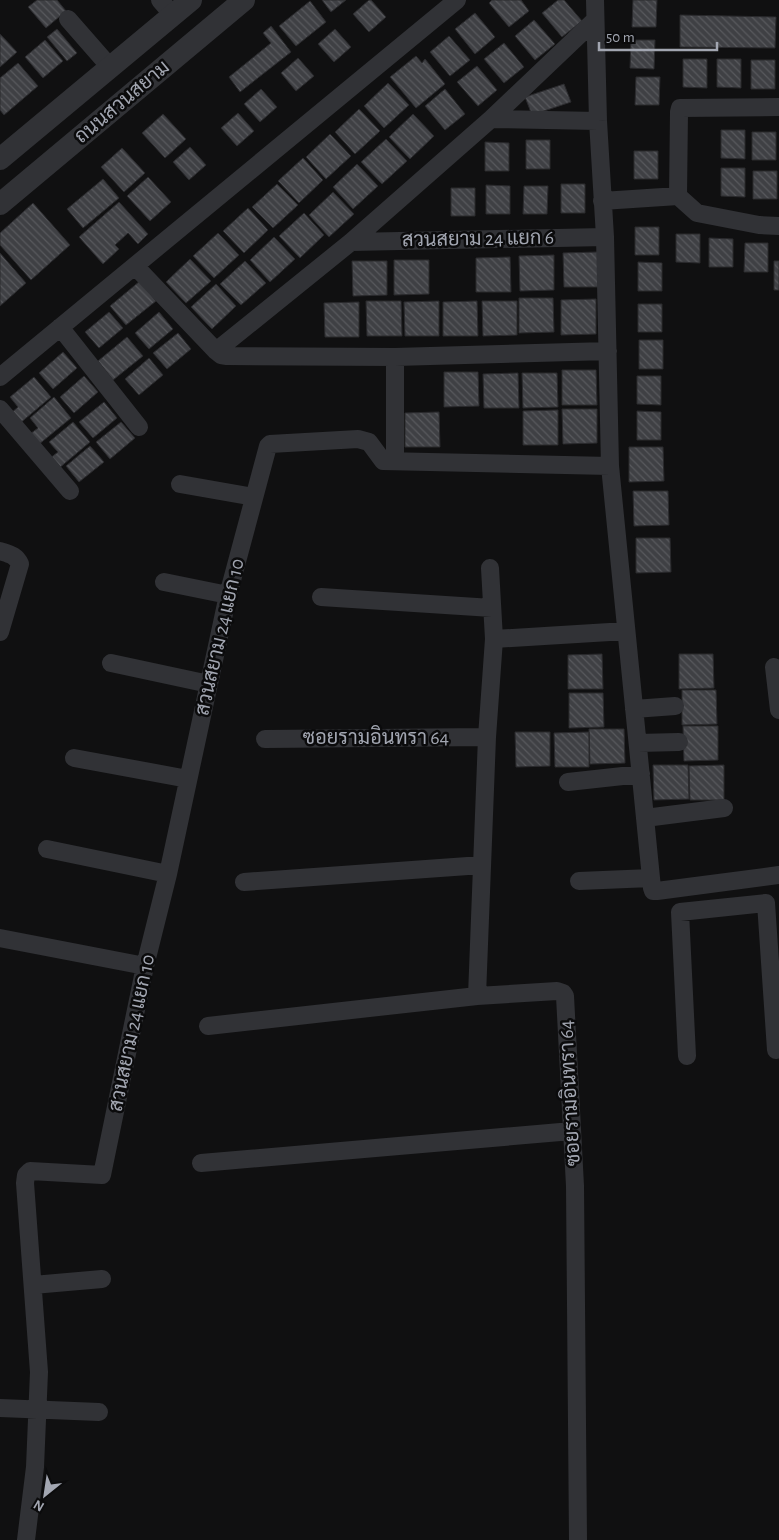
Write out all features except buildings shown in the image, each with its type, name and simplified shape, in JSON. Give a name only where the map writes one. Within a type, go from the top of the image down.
[{"type":"street","name":"ถนนสวนสยาม","points":[[0,159],[110,67],[166,7],[191,0]]},
{"type":"street","name":"ถนนสวนสยาม","points":[[0,204],[244,0]]},
{"type":"street","points":[[0,377],[456,0]]},
{"type":"street","points":[[594,0],[598,121],[605,237],[610,466],[652,888],[653,891],[657,891],[779,874]]},
{"type":"street","points":[[68,19],[110,67]]},
{"type":"street","points":[[216,351],[351,242],[490,119],[594,21]]},
{"type":"street","points":[[678,196],[680,108],[779,107]]},
{"type":"street","points":[[490,119],[598,121]]},
{"type":"street","points":[[602,201],[678,196],[697,213],[760,225],[779,226]]},
{"type":"street","name":"สวนสยาม 24 แยก 6","points":[[351,242],[605,237]]},
{"type":"street","points":[[135,266],[221,355],[395,357],[608,351]]},
{"type":"street","points":[[60,327],[139,427]]},
{"type":"street","points":[[395,357],[395,461]]},
{"type":"street","points":[[0,409],[70,491]]},
{"type":"street","name":"สวนสยาม 24 แยก 10","points":[[33,1285],[25,1183],[26,1175],[30,1171],[102,1175],[145,966],[168,874],[228,595],[268,446],[270,444],[358,439],[369,442],[382,460],[610,466]]},
{"type":"street","points":[[180,484],[254,497]]},
{"type":"street","points":[[0,551],[12,554],[18,559],[20,564],[0,632]]},
{"type":"street","points":[[208,1026],[477,996],[487,738],[494,639],[490,568]]},
{"type":"street","points":[[164,582],[228,595]]},
{"type":"street","points":[[321,597],[492,608]]},
{"type":"street","points":[[494,639],[626,631]]},
{"type":"street","points":[[111,663],[209,684]]},
{"type":"street","points":[[774,667],[779,710]]},
{"type":"street","points":[[634,709],[675,706]]},
{"type":"street","name":"ซอยรามอินทรา 64","points":[[265,739],[487,738]]},
{"type":"street","points":[[638,744],[679,742]]},
{"type":"street","points":[[74,758],[188,779]]},
{"type":"street","points":[[568,782],[641,774]]},
{"type":"street","points":[[645,818],[724,808]]},
{"type":"street","points":[[47,849],[168,874]]},
{"type":"street","points":[[244,882],[482,864]]},
{"type":"street","points":[[761,877],[766,903],[776,1050]]},
{"type":"street","points":[[579,881],[651,878]]},
{"type":"street","points":[[687,1056],[680,912],[766,903]]},
{"type":"street","points":[[0,938],[145,966]]},
{"type":"street","name":"ซอยรามอินทรา 64","points":[[477,996],[556,991],[566,996],[575,1186],[578,1540]]},
{"type":"street","points":[[201,1163],[572,1131]]},
{"type":"street","points":[[26,1540],[35,1467],[39,1372],[33,1285],[102,1279]]},
{"type":"street","points":[[0,1408],[37,1411],[99,1412]]}]
